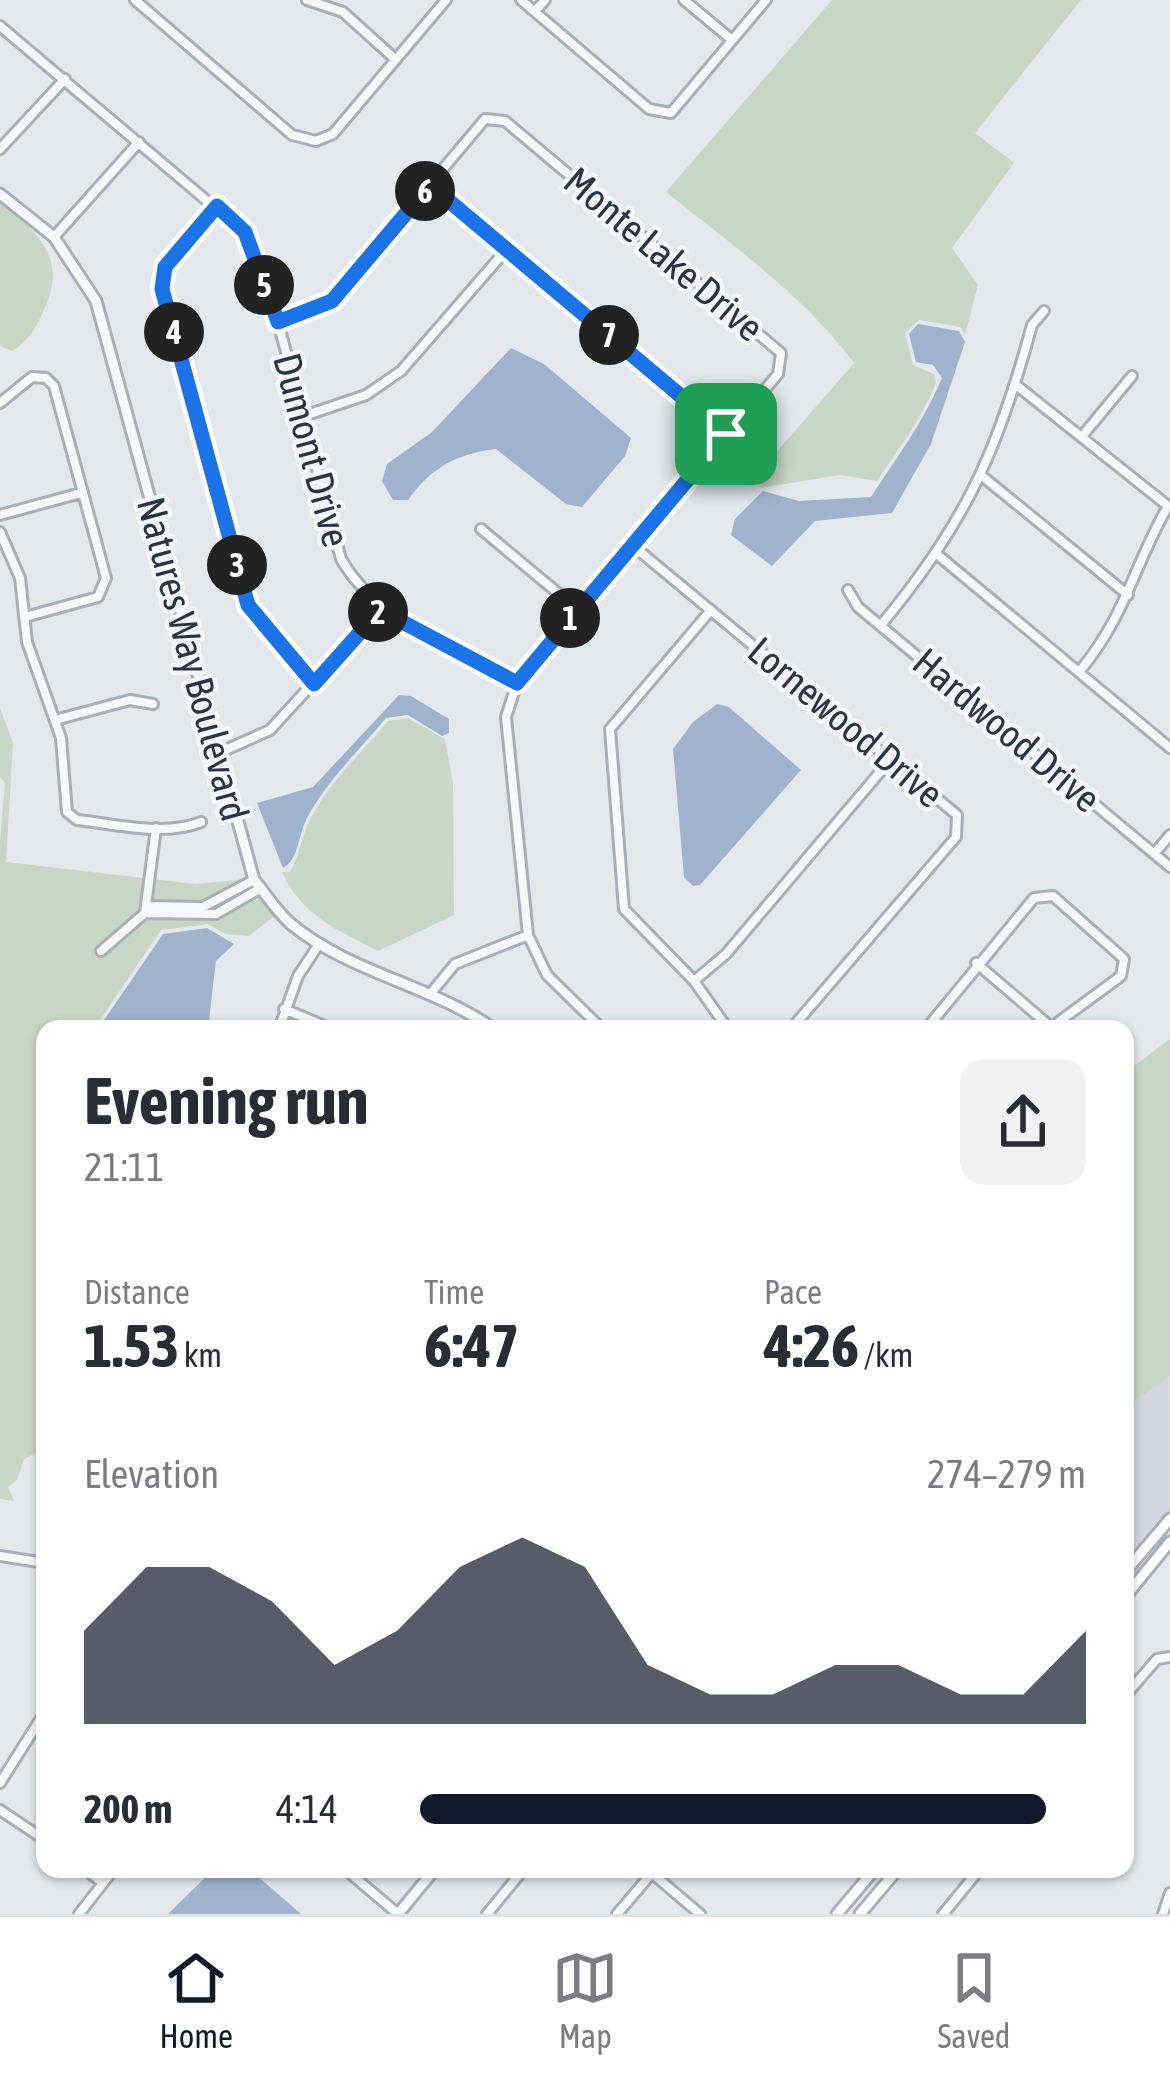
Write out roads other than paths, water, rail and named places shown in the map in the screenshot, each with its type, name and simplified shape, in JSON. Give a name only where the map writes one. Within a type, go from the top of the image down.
[{"type":"main road","points":[[1134,1561],[1170,1519]]},
{"type":"main road","points":[[1134,1585],[1170,1542]]},
{"type":"main road","points":[[837,1914],[867,1878]]},
{"type":"main road","points":[[860,1914],[890,1878]]},
{"type":"street","points":[[134,0],[292,134],[316,141],[333,134],[446,0]]},
{"type":"street","points":[[308,0],[344,12],[395,59]]},
{"type":"street","points":[[520,0],[650,109],[671,112],[766,0]]},
{"type":"street","points":[[535,11],[544,0]]},
{"type":"street","points":[[684,0],[732,40]]},
{"type":"street","name":"Dumont Drive","points":[[0,26],[245,232],[278,322],[340,559],[356,587],[380,610],[517,683]]},
{"type":"street","points":[[0,148],[65,79]]},
{"type":"street","name":"Monte Lake Drive","points":[[278,322],[332,301],[485,119],[505,121],[781,353],[778,374],[517,683]]},
{"type":"street","points":[[54,236],[139,142]]},
{"type":"street","points":[[430,185],[726,434]]},
{"type":"street","name":"Natures Way Boulevard","points":[[0,194],[54,236],[96,301],[258,884],[288,922],[319,944],[431,993],[478,1020]]},
{"type":"street","points":[[217,206],[165,267],[162,289],[248,605],[314,684]]},
{"type":"street","points":[[301,417],[366,395],[401,371],[506,249]]},
{"type":"street","points":[[881,625],[938,556],[982,476],[1032,326],[1044,311]]},
{"type":"street","points":[[1083,435],[1132,376]]},
{"type":"street","points":[[0,403],[28,378],[51,382],[106,578],[104,590],[86,602],[25,617]]},
{"type":"street","points":[[1016,385],[1169,504],[1143,550],[1113,632],[1079,672]]},
{"type":"street","points":[[982,476],[1128,596]]},
{"type":"street","points":[[0,515],[81,493]]},
{"type":"street","points":[[481,529],[577,609]]},
{"type":"street","points":[[0,532],[22,585],[30,652],[55,720],[70,816],[156,828],[183,829],[201,822]]},
{"type":"street","name":"Lornewood Drive","points":[[632,545],[957,815],[956,837],[799,1020]]},
{"type":"street","points":[[938,556],[1170,748]]},
{"type":"street","name":"Hardwood Drive","points":[[848,590],[881,625],[1170,868]]},
{"type":"street","points":[[220,752],[270,730],[380,610]]},
{"type":"street","points":[[712,610],[610,729],[624,909],[694,981],[722,1020]]},
{"type":"street","points":[[517,683],[506,717],[528,935],[547,975],[593,1020]]},
{"type":"street","points":[[55,720],[130,700],[153,704]]},
{"type":"street","points":[[694,981],[725,954],[891,759]]},
{"type":"street","points":[[101,951],[146,909],[156,828]]},
{"type":"street","points":[[1154,854],[1170,836]]},
{"type":"street","points":[[146,909],[203,907],[258,884]]},
{"type":"street","points":[[146,909],[206,916],[237,904],[258,884]]},
{"type":"street","points":[[230,893],[237,904]]},
{"type":"street","points":[[933,1020],[1034,898],[1053,896],[1124,959],[1121,976],[1061,1020]]},
{"type":"street","points":[[431,993],[455,964],[528,935]]},
{"type":"street","points":[[281,1020],[319,944]]},
{"type":"street","points":[[976,964],[1041,1020]]},
{"type":"street","points":[[284,1010],[309,1020]]},
{"type":"street","points":[[0,1556],[36,1561]]},
{"type":"street","points":[[1134,1685],[1151,1664],[1170,1657]]},
{"type":"street","points":[[0,1783],[36,1726]]},
{"type":"street","points":[[0,1810],[36,1834]]},
{"type":"street","points":[[96,1878],[102,1882]]},
{"type":"street","points":[[79,1914],[106,1878]]},
{"type":"street","points":[[356,1878],[398,1914],[428,1878]]},
{"type":"street","points":[[487,1914],[517,1878]]},
{"type":"street","points":[[617,1914],[645,1878]]},
{"type":"street","points":[[658,1878],[700,1914]]},
{"type":"street","points":[[943,1914],[973,1878]]},
{"type":"street","points":[[1163,1914],[1170,1893]]},
{"type":"water","points":[[918,324],[959,331],[965,342],[931,444],[892,513],[815,521],[772,566],[731,535],[735,519],[763,491],[799,501],[871,497],[942,378],[933,365],[916,362],[909,334]]},
{"type":"water","points":[[511,348],[544,364],[631,438],[625,456],[582,507],[566,504],[496,449],[446,464],[408,500],[393,500],[382,481],[387,464],[432,432]]},
{"type":"water","points":[[399,695],[411,696],[449,719],[449,733],[442,736],[408,715],[386,718],[324,791],[307,818],[292,859],[283,868],[257,803],[313,787]]},
{"type":"water","points":[[717,704],[729,707],[801,770],[700,885],[693,886],[684,877],[673,749],[693,722]]},
{"type":"water","points":[[207,928],[234,944],[216,961],[209,1020],[104,1020],[163,934]]},
{"type":"water","points":[[205,1878],[259,1878],[301,1914],[168,1914]]}]
